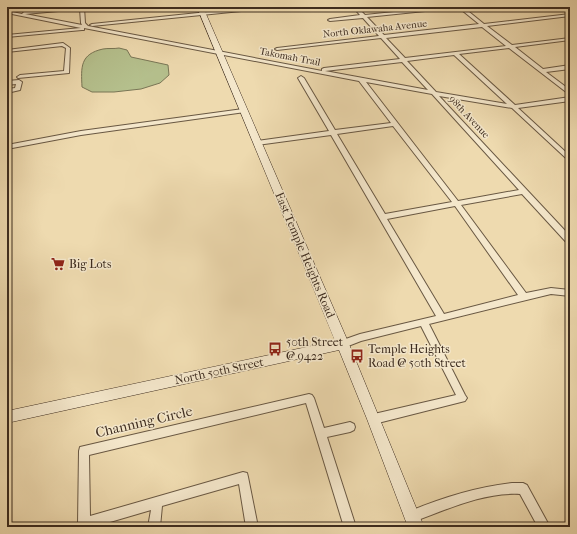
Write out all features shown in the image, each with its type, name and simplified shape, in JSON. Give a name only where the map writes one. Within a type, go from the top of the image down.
[{"type":"street","points":[[14,14],[82,7],[83,24],[86,27]]},
{"type":"street","points":[[7,36],[85,29],[86,27],[201,10],[270,7]]},
{"type":"street","name":"98th Avenue","points":[[355,7],[570,241]]},
{"type":"street","points":[[330,20],[454,7]]},
{"type":"street","points":[[460,7],[570,93]]},
{"type":"street","name":"East Temple Heights Road","points":[[201,10],[343,344],[414,522]]},
{"type":"street","name":"Takomah Trail","points":[[7,13],[435,94],[514,107],[570,99]]},
{"type":"street","name":"North Oklawaha Avenue","points":[[276,49],[570,15]]},
{"type":"street","points":[[317,71],[570,39]]},
{"type":"street","points":[[7,51],[63,44],[68,48],[67,72],[20,77]]},
{"type":"street","points":[[456,54],[570,159]]},
{"type":"street","points":[[541,71],[570,67]]},
{"type":"street","points":[[301,78],[442,318]]},
{"type":"street","points":[[361,80],[457,204],[524,297]]},
{"type":"street","points":[[7,83],[19,82],[18,89],[7,91]]},
{"type":"street","points":[[7,147],[81,133],[243,111]]},
{"type":"street","points":[[257,143],[394,124]]},
{"type":"street","points":[[383,217],[525,191]]},
{"type":"street","name":"North 50th Street","points":[[7,417],[343,344],[360,338],[551,291],[570,293]]},
{"type":"street","points":[[374,419],[462,398],[423,322]]},
{"type":"street","name":"Channing Circle","points":[[252,527],[243,477],[157,504],[84,524],[84,451],[309,398],[320,434]]},
{"type":"street","points":[[350,427],[320,434],[350,527]]},
{"type":"street","points":[[414,522],[491,491],[513,488],[523,489],[544,527]]},
{"type":"street","points":[[154,527],[157,504]]},
{"type":"green space","points":[[119,48],[127,50],[131,57],[168,65],[169,75],[160,83],[141,89],[114,92],[92,92],[82,87],[82,68],[86,58],[95,51]]},
{"type":"place","name":"Big Lots","points":[[58,264]]},
{"type":"place","name":"50th Street @ 9422","points":[[275,349]]},
{"type":"place","name":"Temple Heights Road @ 50th Street","points":[[357,356]]}]
